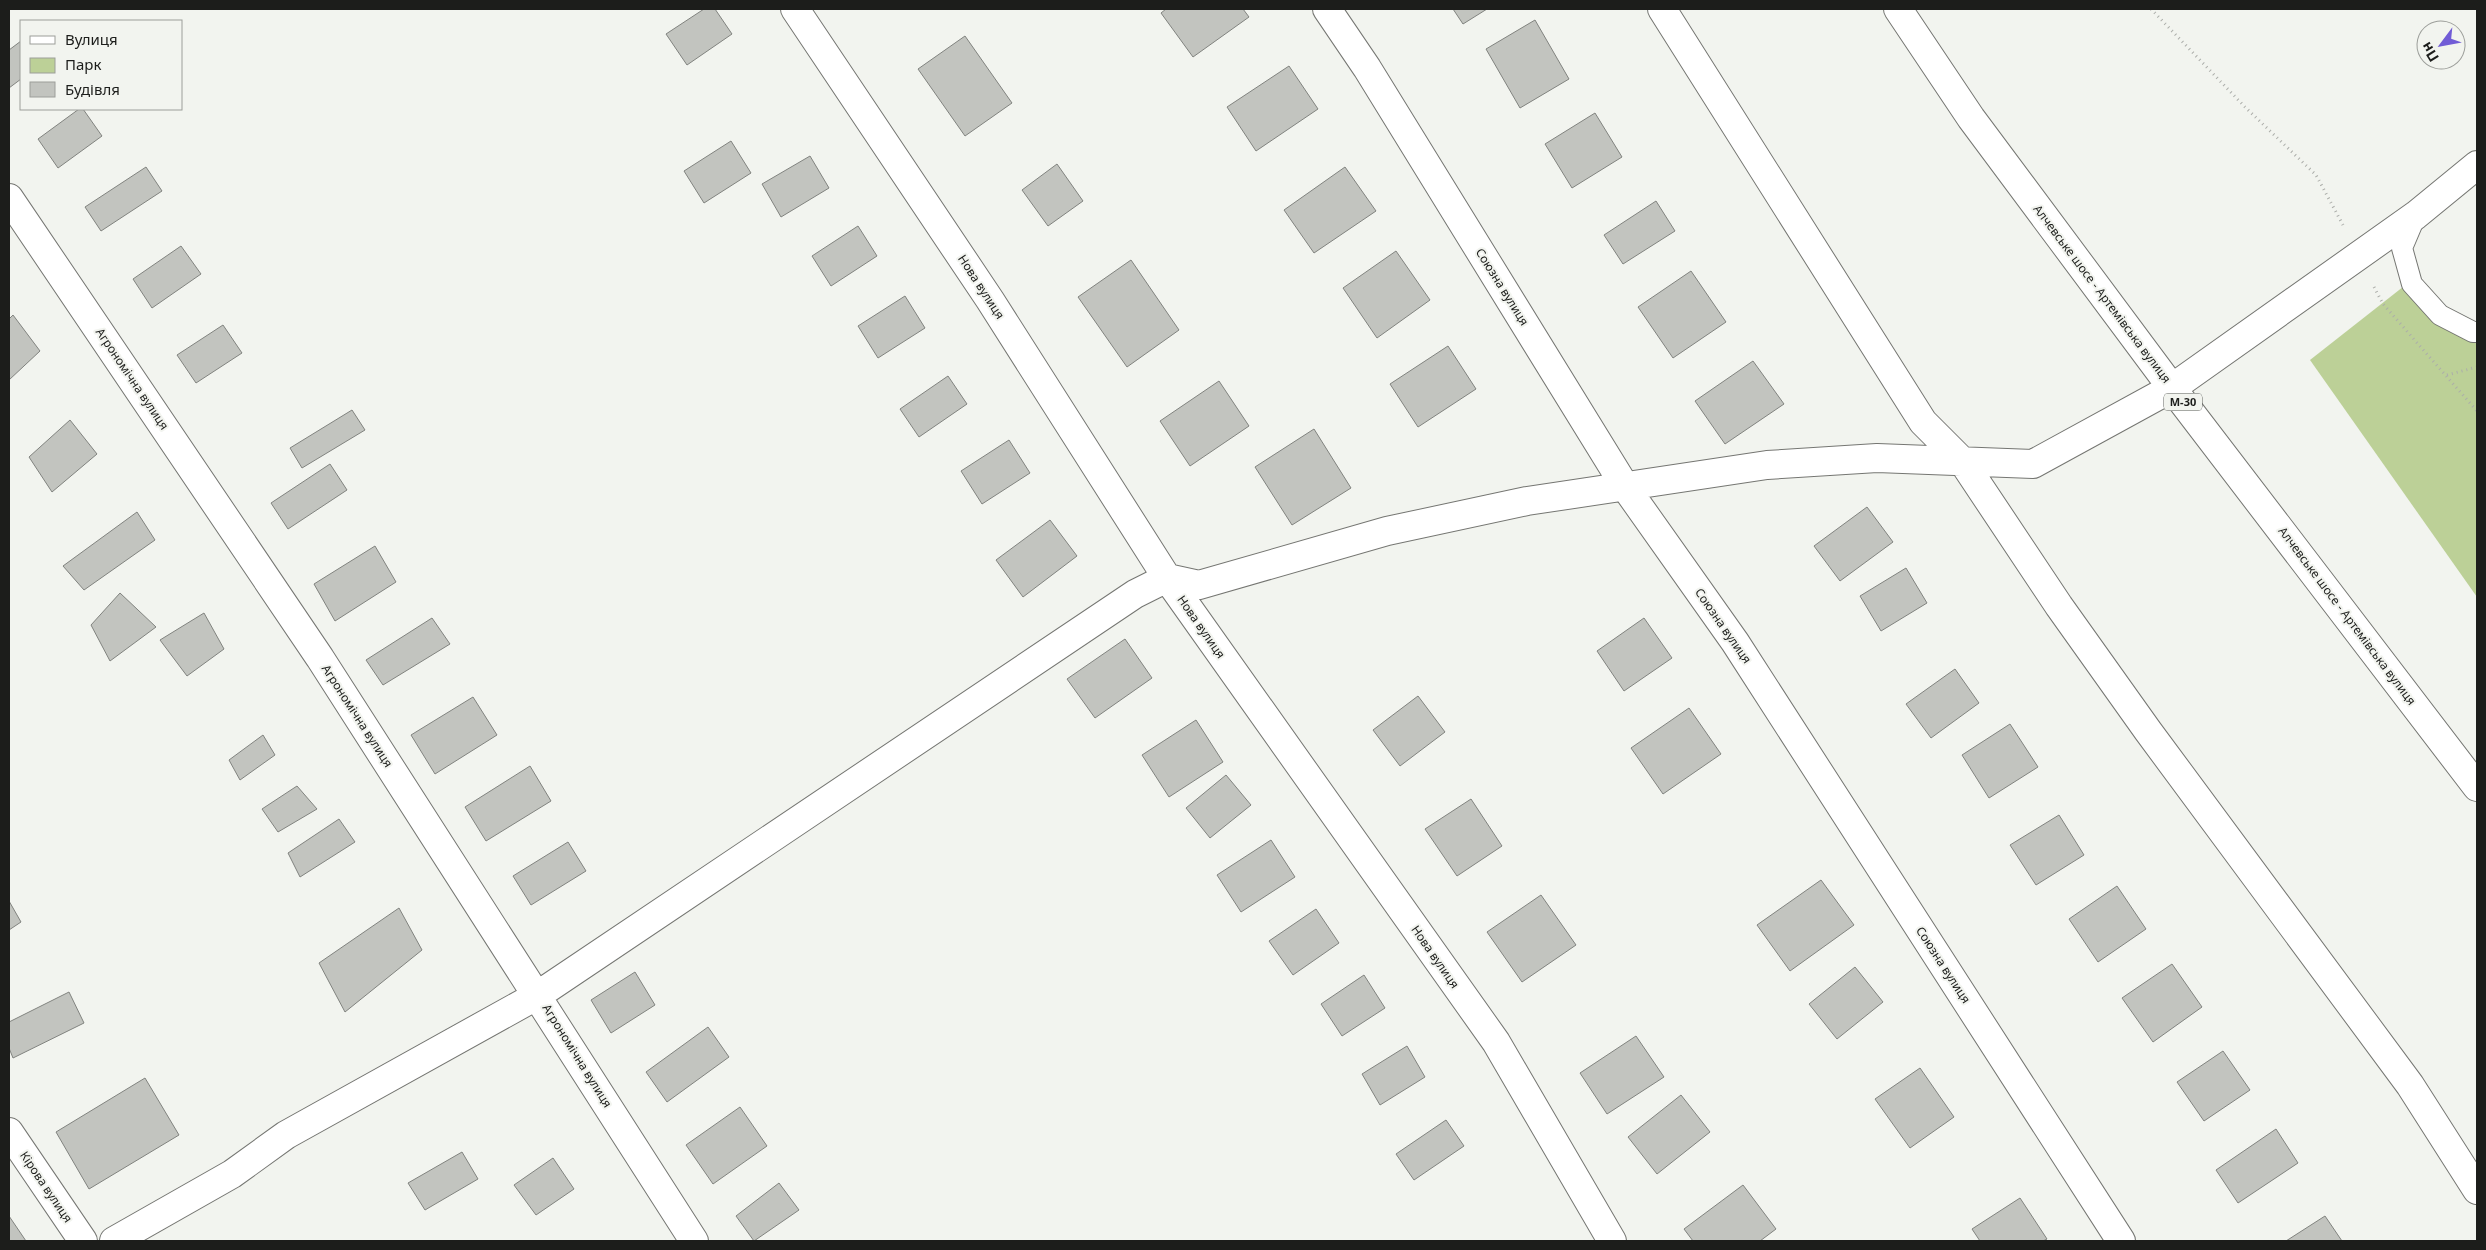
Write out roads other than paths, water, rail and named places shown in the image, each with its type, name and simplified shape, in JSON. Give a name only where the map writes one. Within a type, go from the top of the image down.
[{"type":"main road","name":"Нова вулиця","points":[[795,9],[990,300],[1166,578],[1496,1042],[1612,1241]]},
{"type":"main road","name":"Союзна вулиця","points":[[1327,9],[1367,68],[1626,488],[1735,642],[2121,1241]]},
{"type":"main road","points":[[1662,9],[1922,422],[1962,462],[2059,606],[2148,731],[2410,1085],[2477,1190]]},
{"type":"main road","name":"Алчевське шосе - Артемівська вулиця","points":[[1898,9],[1971,118],[2172,388],[2477,788]]},
{"type":"main road","points":[[114,1241],[232,1174],[286,1135],[538,995],[1135,594],[1166,578],[1199,585],[1387,532],[1527,501],[1626,488],[1767,465],[1877,458],[2033,464],[2172,388],[2416,215],[2477,165]]},
{"type":"main road","name":"Агрономічна вулиця","points":[[9,198],[320,658],[538,995],[694,1241]]},
{"type":"main road","name":"Кірова вулиця","points":[[9,1132],[83,1241]]},
{"type":"lane","points":[[2416,215],[2402,248],[2412,284],[2440,315],[2473,332],[2477,332]]}]
